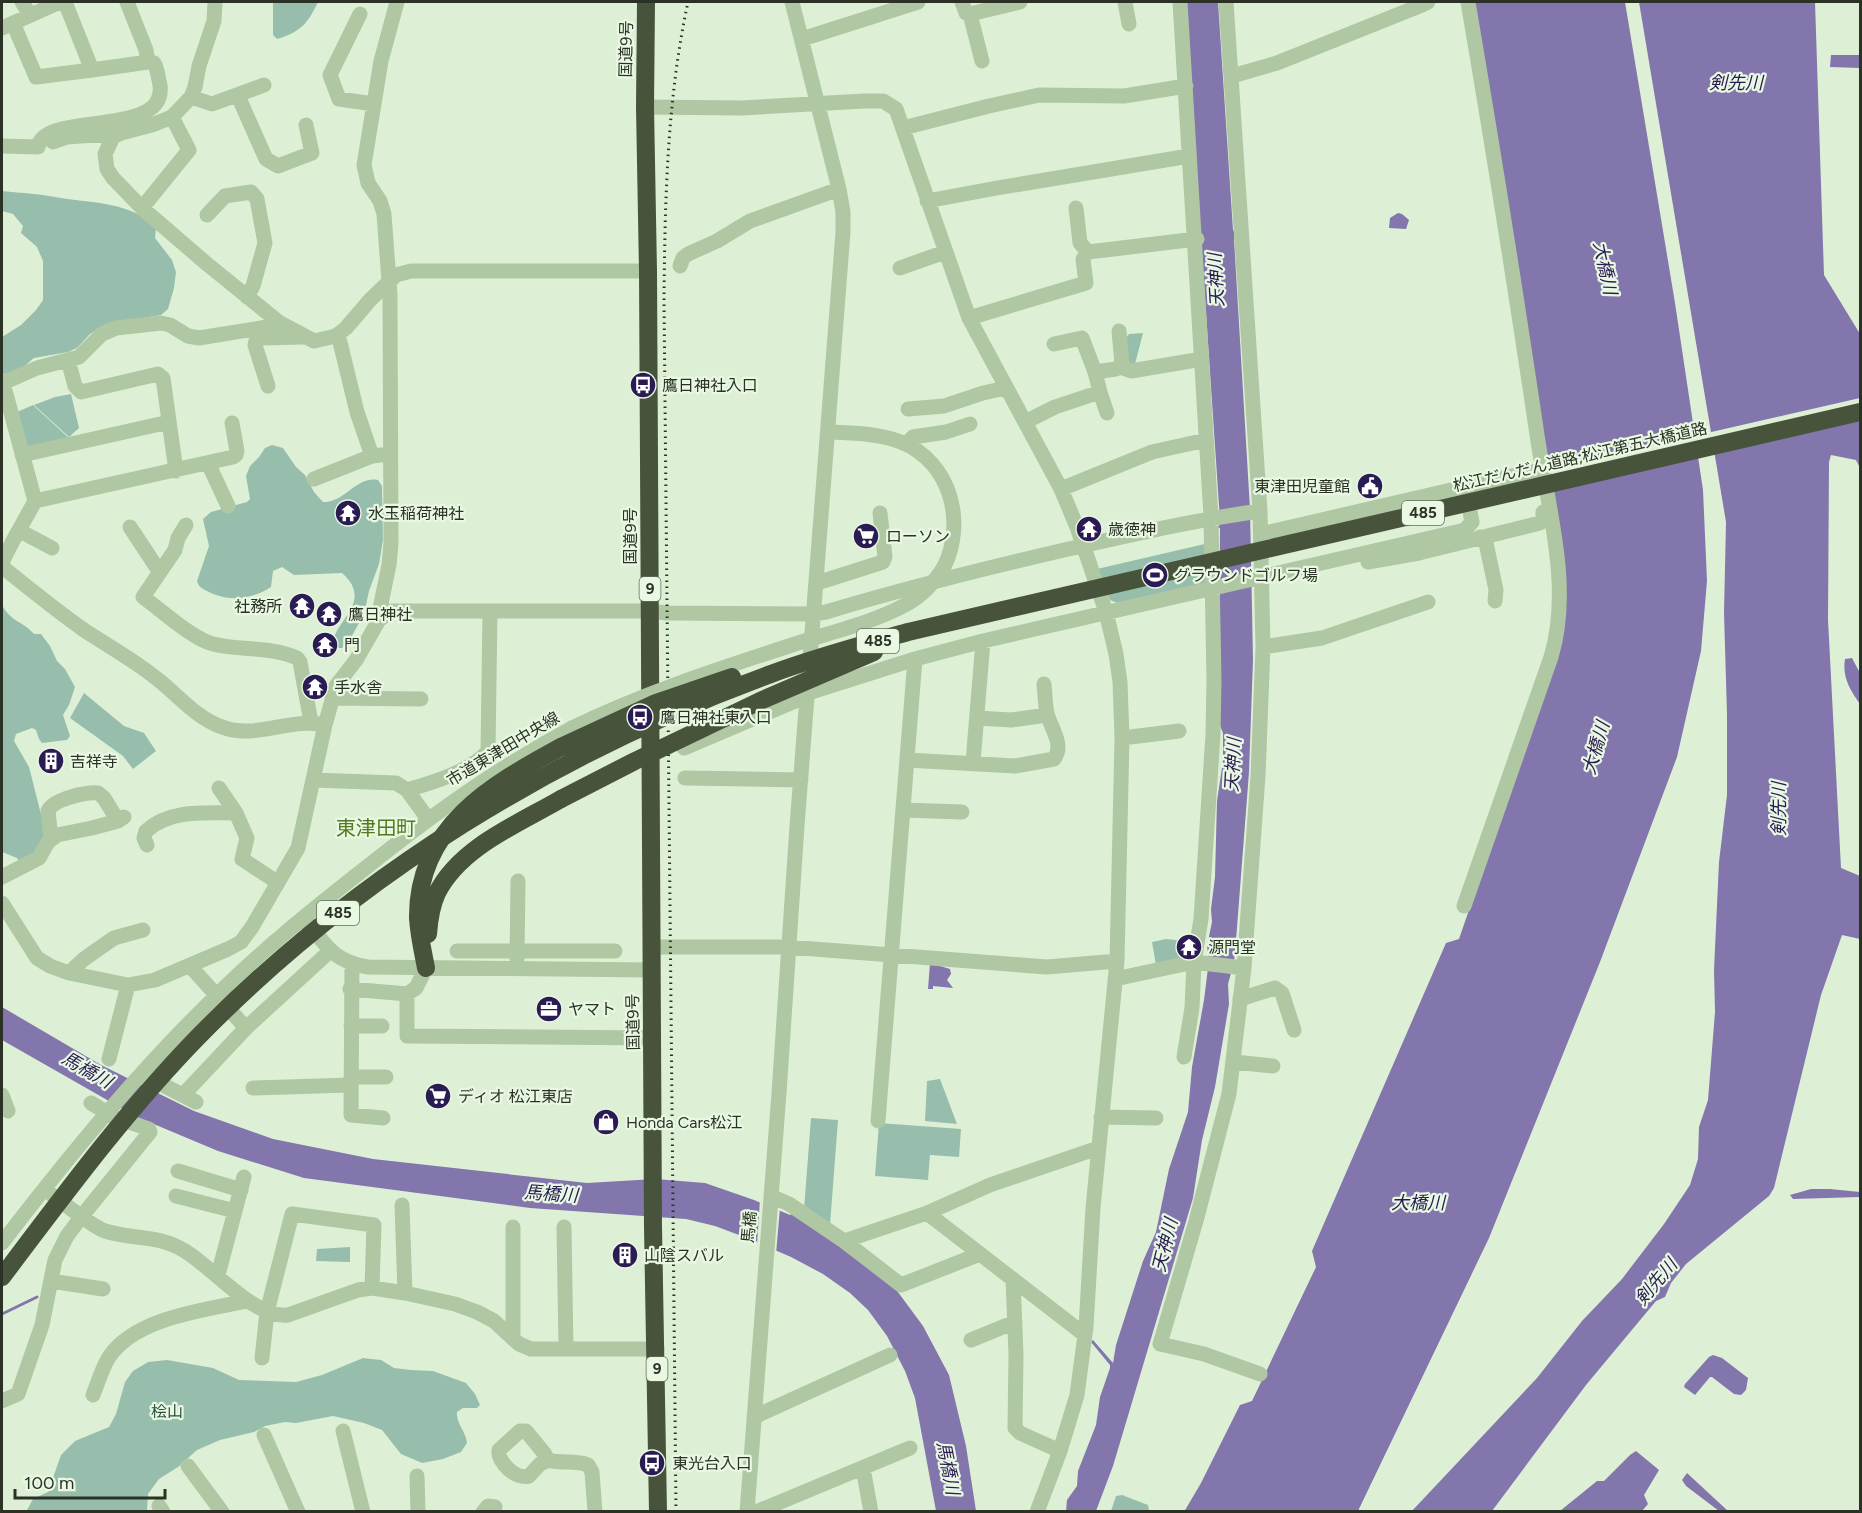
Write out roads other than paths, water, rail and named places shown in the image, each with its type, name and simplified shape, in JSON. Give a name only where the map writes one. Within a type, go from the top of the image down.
[{"type":"highway","name":"国道9号","points":[[646,2],[653,1227],[657,1349]]},
{"type":"highway","name":"松江だんだん道路;松江第五大橋道路","points":[[2,1277],[69,1186],[154,1085],[197,1038],[242,995],[333,917],[433,844],[537,779],[638,729],[771,674],[831,654],[986,613],[1860,412]]},
{"type":"highway","points":[[426,969],[427,938],[432,907],[437,894],[452,871],[493,838],[561,799],[682,738],[819,674],[868,654],[986,613]]},
{"type":"highway","points":[[426,969],[419,931],[420,901],[426,870],[437,844],[459,815],[472,803],[516,772],[561,747],[627,716],[688,692],[752,671],[771,674]]},
{"type":"highway","name":"9","points":[[657,1349],[658,1512]]},
{"type":"street","points":[[22,2],[30,15]]},
{"type":"street","points":[[38,147],[43,138],[64,128],[128,118],[153,107],[159,97],[156,67],[154,63],[148,62],[36,77],[7,25],[60,2]]},
{"type":"street","points":[[65,2],[92,70]]},
{"type":"street","points":[[127,2],[146,50],[148,62]]},
{"type":"street","points":[[215,2],[213,21],[191,98],[172,117],[152,126],[120,133],[113,137],[105,154],[107,169],[142,208],[280,323],[314,341],[326,339],[346,328],[396,275],[411,271],[648,272]]},
{"type":"street","points":[[377,623],[386,583],[391,543],[389,281],[384,214],[380,201],[365,173],[364,165],[381,61],[397,2]]},
{"type":"street","name":"馬橋","points":[[747,1512],[843,232],[843,212],[839,189],[792,2]]},
{"type":"street","points":[[802,39],[918,2]]},
{"type":"street","points":[[982,61],[966,8],[1020,2]]},
{"type":"street","points":[[1125,2],[1129,24]]},
{"type":"street","points":[[1180,2],[1206,440],[1213,517],[1214,588],[1213,734],[1201,919],[1192,1008],[1184,1057]]},
{"type":"street","points":[[1226,2],[1257,511],[1261,534],[1263,647],[1258,787],[1243,968],[1229,1094],[1216,1149],[1160,1344],[1204,1354],[1260,1374]]},
{"type":"street","points":[[1232,76],[1277,63],[1428,2]]},
{"type":"street","points":[[1464,906],[1556,637],[1559,591],[1514,279],[1468,2]]},
{"type":"street","points":[[360,14],[330,75],[339,99],[374,104]]},
{"type":"street","points":[[191,98],[212,104],[264,86]]},
{"type":"street","points":[[903,128],[1039,95],[1124,96],[1186,86]]},
{"type":"street","points":[[238,96],[266,159],[278,166],[317,152],[306,124]]},
{"type":"street","points":[[645,107],[736,108],[864,100],[888,103],[896,109],[969,318],[1061,489],[1084,545],[1106,612],[1120,682],[1122,738],[1117,962],[1098,1148],[1085,1335],[1077,1395],[1037,1512]]},
{"type":"street","points":[[142,208],[189,150],[172,117]]},
{"type":"street","points":[[2,146],[38,147],[67,137],[108,134],[113,137]]},
{"type":"street","points":[[927,201],[1189,156]]},
{"type":"street","points":[[680,266],[683,258],[688,254],[717,241],[750,221],[839,189]]},
{"type":"street","points":[[207,215],[225,196],[252,192],[257,199],[265,243],[253,286],[247,297]]},
{"type":"street","points":[[1076,208],[1080,243],[1088,252]]},
{"type":"street","points":[[969,318],[1086,282],[1083,259],[1088,252],[1195,239]]},
{"type":"street","points":[[900,268],[945,252]]},
{"type":"street","points":[[280,323],[199,338],[188,336],[166,324],[116,328],[102,334],[80,357],[37,368],[2,383],[35,501],[20,531],[6,543],[2,563],[4,569],[84,630],[155,677],[206,719],[222,728],[263,731],[284,725],[318,724]]},
{"type":"street","points":[[1119,331],[1123,361],[1119,367]]},
{"type":"street","points":[[338,334],[357,412],[372,456]]},
{"type":"street","points":[[267,386],[255,345],[256,341],[262,338],[304,337]]},
{"type":"street","points":[[1054,344],[1082,338],[1107,413]]},
{"type":"street","points":[[1095,372],[1119,367],[1131,371],[1202,359]]},
{"type":"street","points":[[68,360],[75,386],[81,392],[159,374],[163,378],[176,471]]},
{"type":"street","points":[[908,409],[944,406],[1006,388]]},
{"type":"street","points":[[1025,422],[1054,406],[1100,392]]},
{"type":"street","points":[[22,455],[169,422]]},
{"type":"street","points":[[35,501],[233,458],[236,455],[232,423]]},
{"type":"street","points":[[906,444],[913,437],[946,432],[970,424]]},
{"type":"street","name":"市道東津田中央線","points":[[3,1237],[107,1112],[216,996],[303,918],[428,819],[498,770],[572,728],[621,705],[682,681],[892,611],[923,593],[944,567],[952,547],[954,532],[955,517],[952,500],[936,470],[924,457],[906,444],[882,437],[828,432]]},
{"type":"street","points":[[1061,489],[1152,452],[1206,440]]},
{"type":"street","points":[[314,479],[372,456],[391,454]]},
{"type":"street","points":[[208,463],[228,506]]},
{"type":"street","points":[[1261,534],[1542,469]]},
{"type":"street","points":[[1463,530],[1471,525],[1472,518],[1465,486]]},
{"type":"street","points":[[318,724],[336,686],[356,660],[377,623],[384,615],[395,611],[650,611],[814,614],[920,584],[1084,545],[1213,517],[1257,511]]},
{"type":"street","points":[[684,748],[808,694],[915,658],[1546,511]]},
{"type":"street","points":[[1327,562],[1332,567],[1419,553],[1540,523],[1546,511]]},
{"type":"street","points":[[816,583],[883,562],[885,557],[880,513]]},
{"type":"street","points":[[2,903],[37,958],[69,973],[129,985],[155,980],[228,950],[241,942],[298,848],[314,780],[318,724],[298,659],[294,656],[259,648],[210,643],[196,636],[142,597],[175,550],[178,538],[186,525]]},
{"type":"street","points":[[130,527],[159,571]]},
{"type":"street","points":[[20,531],[52,548]]},
{"type":"street","points":[[1480,537],[1486,543],[1496,590],[1495,601]]},
{"type":"street","points":[[1263,647],[1322,638],[1428,602]]},
{"type":"street","points":[[406,790],[432,783],[482,759],[488,751],[490,611]]},
{"type":"street","points":[[973,762],[983,641]]},
{"type":"street","points":[[878,1121],[915,658]]},
{"type":"street","points":[[907,760],[1015,766],[1054,759],[1059,750],[1047,715],[1044,684]]},
{"type":"street","points":[[332,698],[421,699]]},
{"type":"street","points":[[977,718],[1011,720],[1047,715]]},
{"type":"street","points":[[1122,738],[1179,731]]},
{"type":"street","points":[[685,778],[801,780]]},
{"type":"street","points":[[314,780],[396,783],[406,790],[428,819]]},
{"type":"street","points":[[219,788],[236,813],[247,838],[242,859],[277,882]]},
{"type":"street","points":[[2,877],[39,858],[51,839],[57,835],[121,819],[98,793],[68,798],[50,806],[48,811],[51,839]]},
{"type":"street","points":[[904,810],[962,812]]},
{"type":"street","points":[[147,845],[144,834],[162,820],[191,813],[236,813]]},
{"type":"street","points":[[517,969],[518,881]]},
{"type":"street","points":[[303,918],[330,951],[352,965],[426,969],[652,970]]},
{"type":"street","points":[[69,973],[84,959],[114,938],[143,930]]},
{"type":"street","points":[[652,947],[788,947],[1047,967],[1117,962]]},
{"type":"street","points":[[165,1086],[189,1099],[246,1028],[330,951]]},
{"type":"street","points":[[457,951],[615,951]]},
{"type":"street","points":[[554,951],[554,969]]},
{"type":"street","points":[[1115,979],[1196,962],[1243,968]]},
{"type":"street","points":[[352,965],[350,989],[351,1115],[383,1118]]},
{"type":"street","points":[[189,966],[246,1028]]},
{"type":"street","points":[[350,989],[407,994],[416,988],[426,969]]},
{"type":"street","points":[[108,1059],[129,985]]},
{"type":"street","points":[[1240,999],[1278,988],[1282,991],[1294,1030]]},
{"type":"street","points":[[407,994],[407,1036],[653,1038]]},
{"type":"street","points":[[351,1026],[382,1026]]},
{"type":"street","points":[[1234,1062],[1273,1066]]},
{"type":"street","points":[[253,1088],[386,1077]]},
{"type":"street","points":[[2,1095],[8,1110]]},
{"type":"street","points":[[2,1401],[18,1394],[42,1325],[55,1260],[67,1236],[150,1132],[149,1129],[91,1103]]},
{"type":"street","points":[[1101,1117],[1156,1118]]},
{"type":"street","points":[[844,1241],[927,1212],[990,1185],[1098,1148]]},
{"type":"street","points":[[178,1172],[242,1184],[218,1275]]},
{"type":"street","points":[[44,1189],[103,1230],[163,1240],[186,1251],[247,1301],[279,1316],[288,1315],[358,1290],[372,1288],[455,1304],[477,1312],[494,1321],[513,1336],[519,1344],[531,1349],[657,1349]]},
{"type":"street","points":[[176,1196],[235,1211]]},
{"type":"street","points":[[770,1200],[789,1204],[844,1241],[901,1285],[980,1254]]},
{"type":"street","points":[[402,1205],[405,1293]]},
{"type":"street","points":[[927,1212],[1085,1335]]},
{"type":"street","points":[[262,1358],[267,1312],[292,1214],[374,1225],[372,1288]]},
{"type":"street","points":[[513,1227],[513,1336]]},
{"type":"street","points":[[564,1227],[566,1350]]},
{"type":"street","points":[[1013,1279],[1015,1428],[1020,1433],[1060,1450]]},
{"type":"street","points":[[51,1281],[103,1289]]},
{"type":"street","points":[[93,1395],[107,1359],[129,1335],[174,1317],[247,1301]]},
{"type":"street","points":[[971,1340],[1015,1322]]},
{"type":"street","points":[[754,1417],[890,1354]]},
{"type":"street","points":[[343,1431],[363,1512]]},
{"type":"street","points":[[264,1435],[298,1512]]},
{"type":"street","points":[[756,1512],[910,1448]]},
{"type":"street","points":[[548,1460],[557,1463],[582,1462],[588,1465],[592,1472],[595,1512]]},
{"type":"street","points":[[188,1466],[222,1512]]},
{"type":"street","points":[[863,1468],[871,1512]]},
{"type":"street","points":[[417,1476],[418,1512]]},
{"type":"water","name":"天神川","points":[[1185,2],[1218,2],[1235,233],[1250,509],[1253,660],[1249,772],[1236,940],[1234,962],[1228,984],[1229,1004],[1193,1198],[1113,1466],[1096,1511],[1066,1512],[1067,1500],[1077,1486],[1078,1471],[1096,1425],[1100,1397],[1110,1368],[1091,1342],[1093,1340],[1113,1363],[1116,1345],[1143,1261],[1156,1232],[1169,1169],[1188,1112],[1192,1067],[1209,960],[1207,946],[1212,922],[1217,801],[1223,761],[1223,733],[1219,723],[1220,528],[1216,527],[1220,525],[1220,520]]},
{"type":"water","name":"大橋川","points":[[1473,2],[1625,2],[1675,303],[1703,490],[1707,581],[1701,651],[1677,757],[1600,962],[1489,1238],[1358,1511],[1184,1512],[1240,1405],[1252,1401],[1316,1267],[1312,1251],[1446,943],[1459,939],[1558,652],[1564,620]]},
{"type":"water","name":"剣先川","points":[[1639,2],[1815,2],[1824,275],[1860,334],[1860,468],[1856,460],[1831,455],[1829,462],[1828,620],[1841,868],[1860,876],[1860,939],[1842,935],[1821,995],[1774,1188],[1769,1196],[1686,1264],[1671,1283],[1665,1297],[1656,1301],[1586,1385],[1492,1511],[1411,1512],[1537,1378],[1582,1321],[1622,1279],[1664,1224],[1690,1185],[1698,1159],[1699,1127],[1708,1100],[1715,1012],[1714,970],[1719,862],[1727,795],[1724,613],[1726,522]]},
{"type":"water","points":[[1831,55],[1860,55],[1860,68],[1830,67]]},
{"type":"water","points":[[1398,213],[1409,220],[1406,229],[1389,228],[1390,218]]},
{"type":"water","points":[[1852,658],[1860,673],[1860,704],[1850,688],[1845,672],[1845,659]]},
{"type":"water","points":[[930,963],[950,969],[951,974],[947,980],[953,988],[933,986],[933,989],[928,989]]},
{"type":"water","name":"馬橋川","points":[[2,1007],[101,1065],[194,1111],[273,1139],[373,1159],[587,1183],[655,1179],[705,1183],[792,1214],[895,1288],[923,1326],[949,1375],[966,1446],[976,1511],[936,1511],[915,1398],[905,1371],[887,1336],[868,1310],[850,1293],[823,1274],[791,1257],[715,1226],[686,1219],[530,1208],[304,1178],[218,1151],[137,1117],[2,1040]]},
{"type":"water","points":[[1811,1189],[1860,1192],[1860,1197],[1793,1199],[1790,1195]]},
{"type":"water","points":[[1713,1355],[1722,1358],[1748,1378],[1746,1390],[1741,1395],[1734,1394],[1712,1377],[1695,1395],[1684,1387]]},
{"type":"water","points":[[1636,1451],[1659,1470],[1644,1495],[1648,1504],[1642,1511],[1560,1511],[1597,1481],[1604,1481]]},
{"type":"water","points":[[1687,1473],[1728,1511],[1719,1511],[1686,1486],[1682,1480]]},
{"type":"waterway","points":[[2,1314],[37,1297]]},
{"type":"railway","points":[[676,1512],[664,299],[668,149],[676,75],[688,2]]},
{"type":"place","name":"鷹日神社入口","points":[[643,385]]},
{"type":"place","name":"東津田児童館","points":[[1370,486]]},
{"type":"place","name":"水玉稲荷神社","points":[[348,513]]},
{"type":"place","name":"歳徳神","points":[[1089,529]]},
{"type":"place","name":"ローソン","points":[[866,536]]},
{"type":"place","name":"グラウンドゴルフ場","points":[[1155,575]]},
{"type":"place","name":"社務所","points":[[302,606]]},
{"type":"place","name":"鷹日神社","points":[[329,614]]},
{"type":"place","name":"門","points":[[325,645]]},
{"type":"place","name":"手水舎","points":[[315,687]]},
{"type":"place","name":"鷹日神社東入口","points":[[640,717]]},
{"type":"place","name":"吉祥寺","points":[[51,761]]},
{"type":"place","name":"源門堂","points":[[1189,947]]},
{"type":"place","name":"ヤマト","points":[[549,1009]]},
{"type":"place","name":"ディオ 松江東店","points":[[438,1096]]},
{"type":"place","name":"Honda Cars松江","points":[[606,1122]]},
{"type":"place","name":"山陰スバル","points":[[625,1255]]},
{"type":"place","name":"東光台入口","points":[[652,1463]]},
{"type":"district","name":"東津田町","points":[[376,828]]},
{"type":"park label","name":"桧山","points":[[167,1411]]}]
